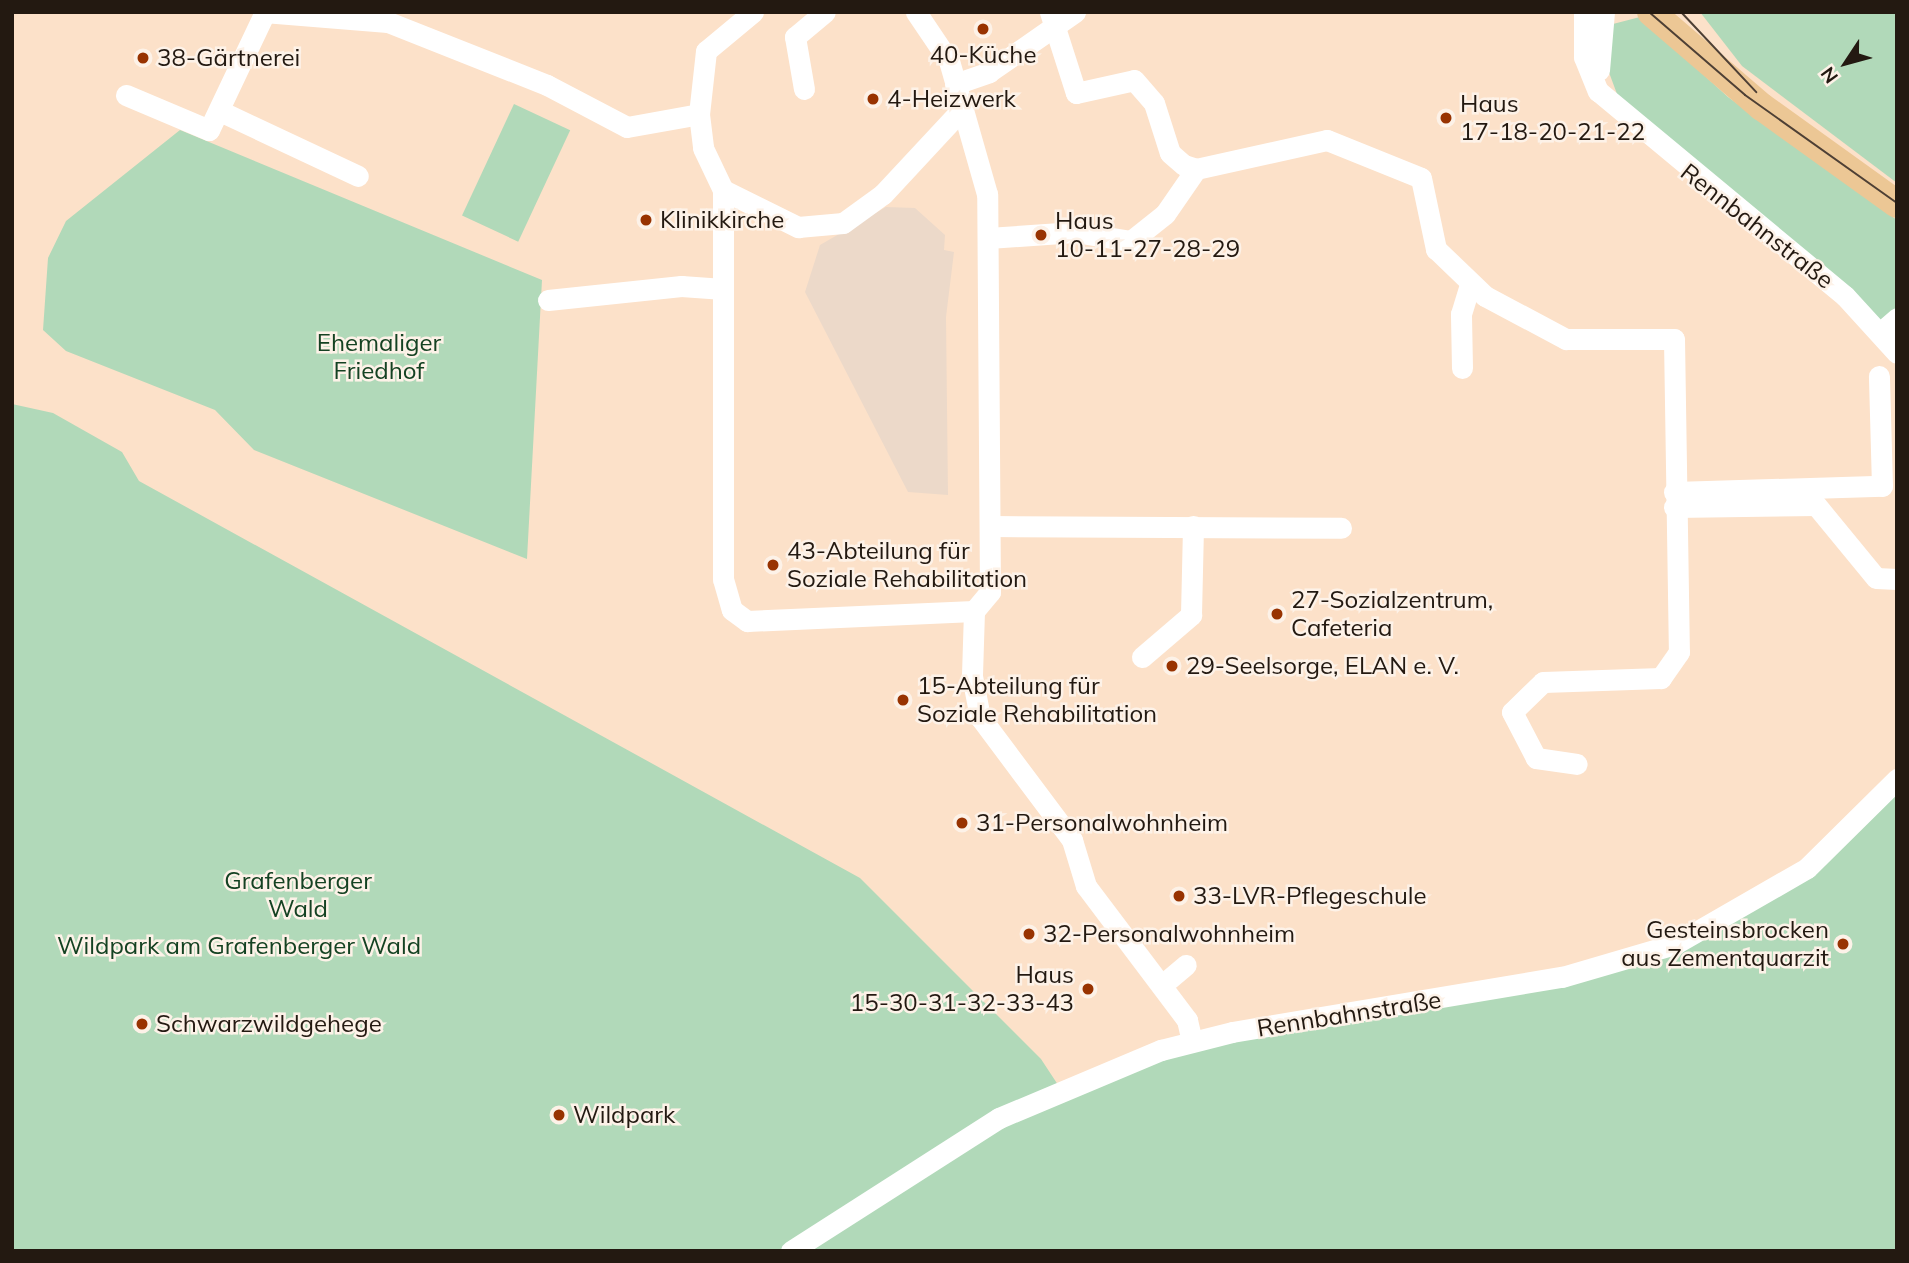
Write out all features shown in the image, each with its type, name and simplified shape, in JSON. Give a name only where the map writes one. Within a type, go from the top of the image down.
[{"type":"main road","points":[[1651,12],[1716,69],[1897,204]]},
{"type":"main road","points":[[1677,12],[1716,69]]},
{"type":"street","points":[[126,95],[203,131],[222,111],[264,12],[349,13],[429,36],[627,127],[699,114]]},
{"type":"street","points":[[753,12],[706,51],[699,114],[704,148],[723,190],[720,289],[723,579],[732,610],[747,621],[974,611]]},
{"type":"street","points":[[804,89],[795,37],[825,12]]},
{"type":"street","points":[[916,12],[949,61],[987,194],[990,592],[974,611],[972,677],[980,717],[1068,833],[1086,886],[1188,1020],[1192,1041]]},
{"type":"street","name":"Rennbahnstraße","points":[[1584,12],[1587,74],[1612,105],[1845,296],[1897,353]]},
{"type":"street","points":[[1604,12],[1598,63],[1612,105]]},
{"type":"street","points":[[955,84],[989,72],[1061,16],[1076,93],[1134,80],[1154,103],[1170,153],[1196,169]]},
{"type":"street","points":[[723,190],[798,226],[843,223],[883,194],[963,108]]},
{"type":"street","points":[[222,111],[358,176]]},
{"type":"street","points":[[988,238],[1075,232],[1130,241],[1165,214],[1196,169],[1327,140],[1420,178],[1430,239],[1470,285],[1566,339],[1674,340],[1674,499],[1679,652],[1669,672],[1650,681],[1543,682],[1512,712],[1536,758],[1577,764]]},
{"type":"street","points":[[1462,368],[1461,314],[1470,285]]},
{"type":"street","points":[[548,300],[681,286],[720,289]]},
{"type":"street","points":[[1880,333],[1897,318]]},
{"type":"street","points":[[1674,499],[1882,486],[1879,376]]},
{"type":"street","points":[[1674,499],[1816,505],[1876,578],[1897,579]]},
{"type":"street","points":[[990,526],[1341,528]]},
{"type":"street","points":[[1142,657],[1191,615],[1193,526]]},
{"type":"street","name":"Rennbahnstraße","points":[[791,1251],[999,1118],[1192,1041],[1562,977],[1659,951],[1723,921],[1807,868],[1897,779]]},
{"type":"street","points":[[1162,985],[1186,965]]},
{"type":"shaded area","points":[[886,207],[915,208],[945,235],[944,250],[954,252],[946,317],[948,495],[908,492],[805,292],[820,245]]},
{"type":"green space","points":[[1700,12],[1897,12],[1897,183],[1742,66]]},
{"type":"green space","points":[[1640,17],[1728,97],[1897,220],[1897,343],[1617,94],[1607,67],[1613,24]]},
{"type":"green space","points":[[514,104],[570,130],[518,242],[462,215]]},
{"type":"green space","name":"Ehemaliger Friedhof","points":[[180,130],[542,280],[527,559],[254,450],[215,410],[66,351],[43,330],[48,258],[66,221]]},
{"type":"green space","name":"Grafenberger Wald","points":[[12,404],[53,413],[122,452],[139,481],[860,878],[1041,1059],[1064,1094],[1173,1054],[1699,940],[1897,786],[1897,1251],[12,1251]]},
{"type":"tram line","points":[[1649,12],[1745,95],[1897,203]]},
{"type":"tram line","points":[[1681,12],[1756,92]]},
{"type":"place","name":"40-Küche","points":[[983,29]]},
{"type":"place","name":"38-Gärtnerei","points":[[143,58]]},
{"type":"place","name":"4-Heizwerk","points":[[873,99]]},
{"type":"place","name":"Haus 17-18-20-21-22","points":[[1446,118]]},
{"type":"place","name":"Klinikkirche","points":[[646,220]]},
{"type":"place","name":"Haus 10-11-27-28-29","points":[[1041,235]]},
{"type":"place","name":"43-Abteilung für Soziale Rehabilitation","points":[[773,565]]},
{"type":"place","name":"27-Sozialzentrum, Cafeteria","points":[[1277,614]]},
{"type":"place","name":"29-Seelsorge, ELAN e. V.","points":[[1172,666]]},
{"type":"place","name":"15-Abteilung für Soziale Rehabilitation","points":[[903,700]]},
{"type":"place","name":"31-Personalwohnheim","points":[[962,823]]},
{"type":"place","name":"33-LVR-Pflegeschule","points":[[1179,896]]},
{"type":"place","name":"32-Personalwohnheim","points":[[1029,934]]},
{"type":"place","name":"Gesteinsbrocken aus Zementquarzit","points":[[1843,944]]},
{"type":"place","name":"Haus 15-30-31-32-33-43","points":[[1088,989]]},
{"type":"place","name":"Schwarzwildgehege","points":[[142,1024]]},
{"type":"place","name":"Wildpark","points":[[559,1115]]},
{"type":"park label","name":"Wildpark am Grafenberger Wald","points":[[239,946]]}]
